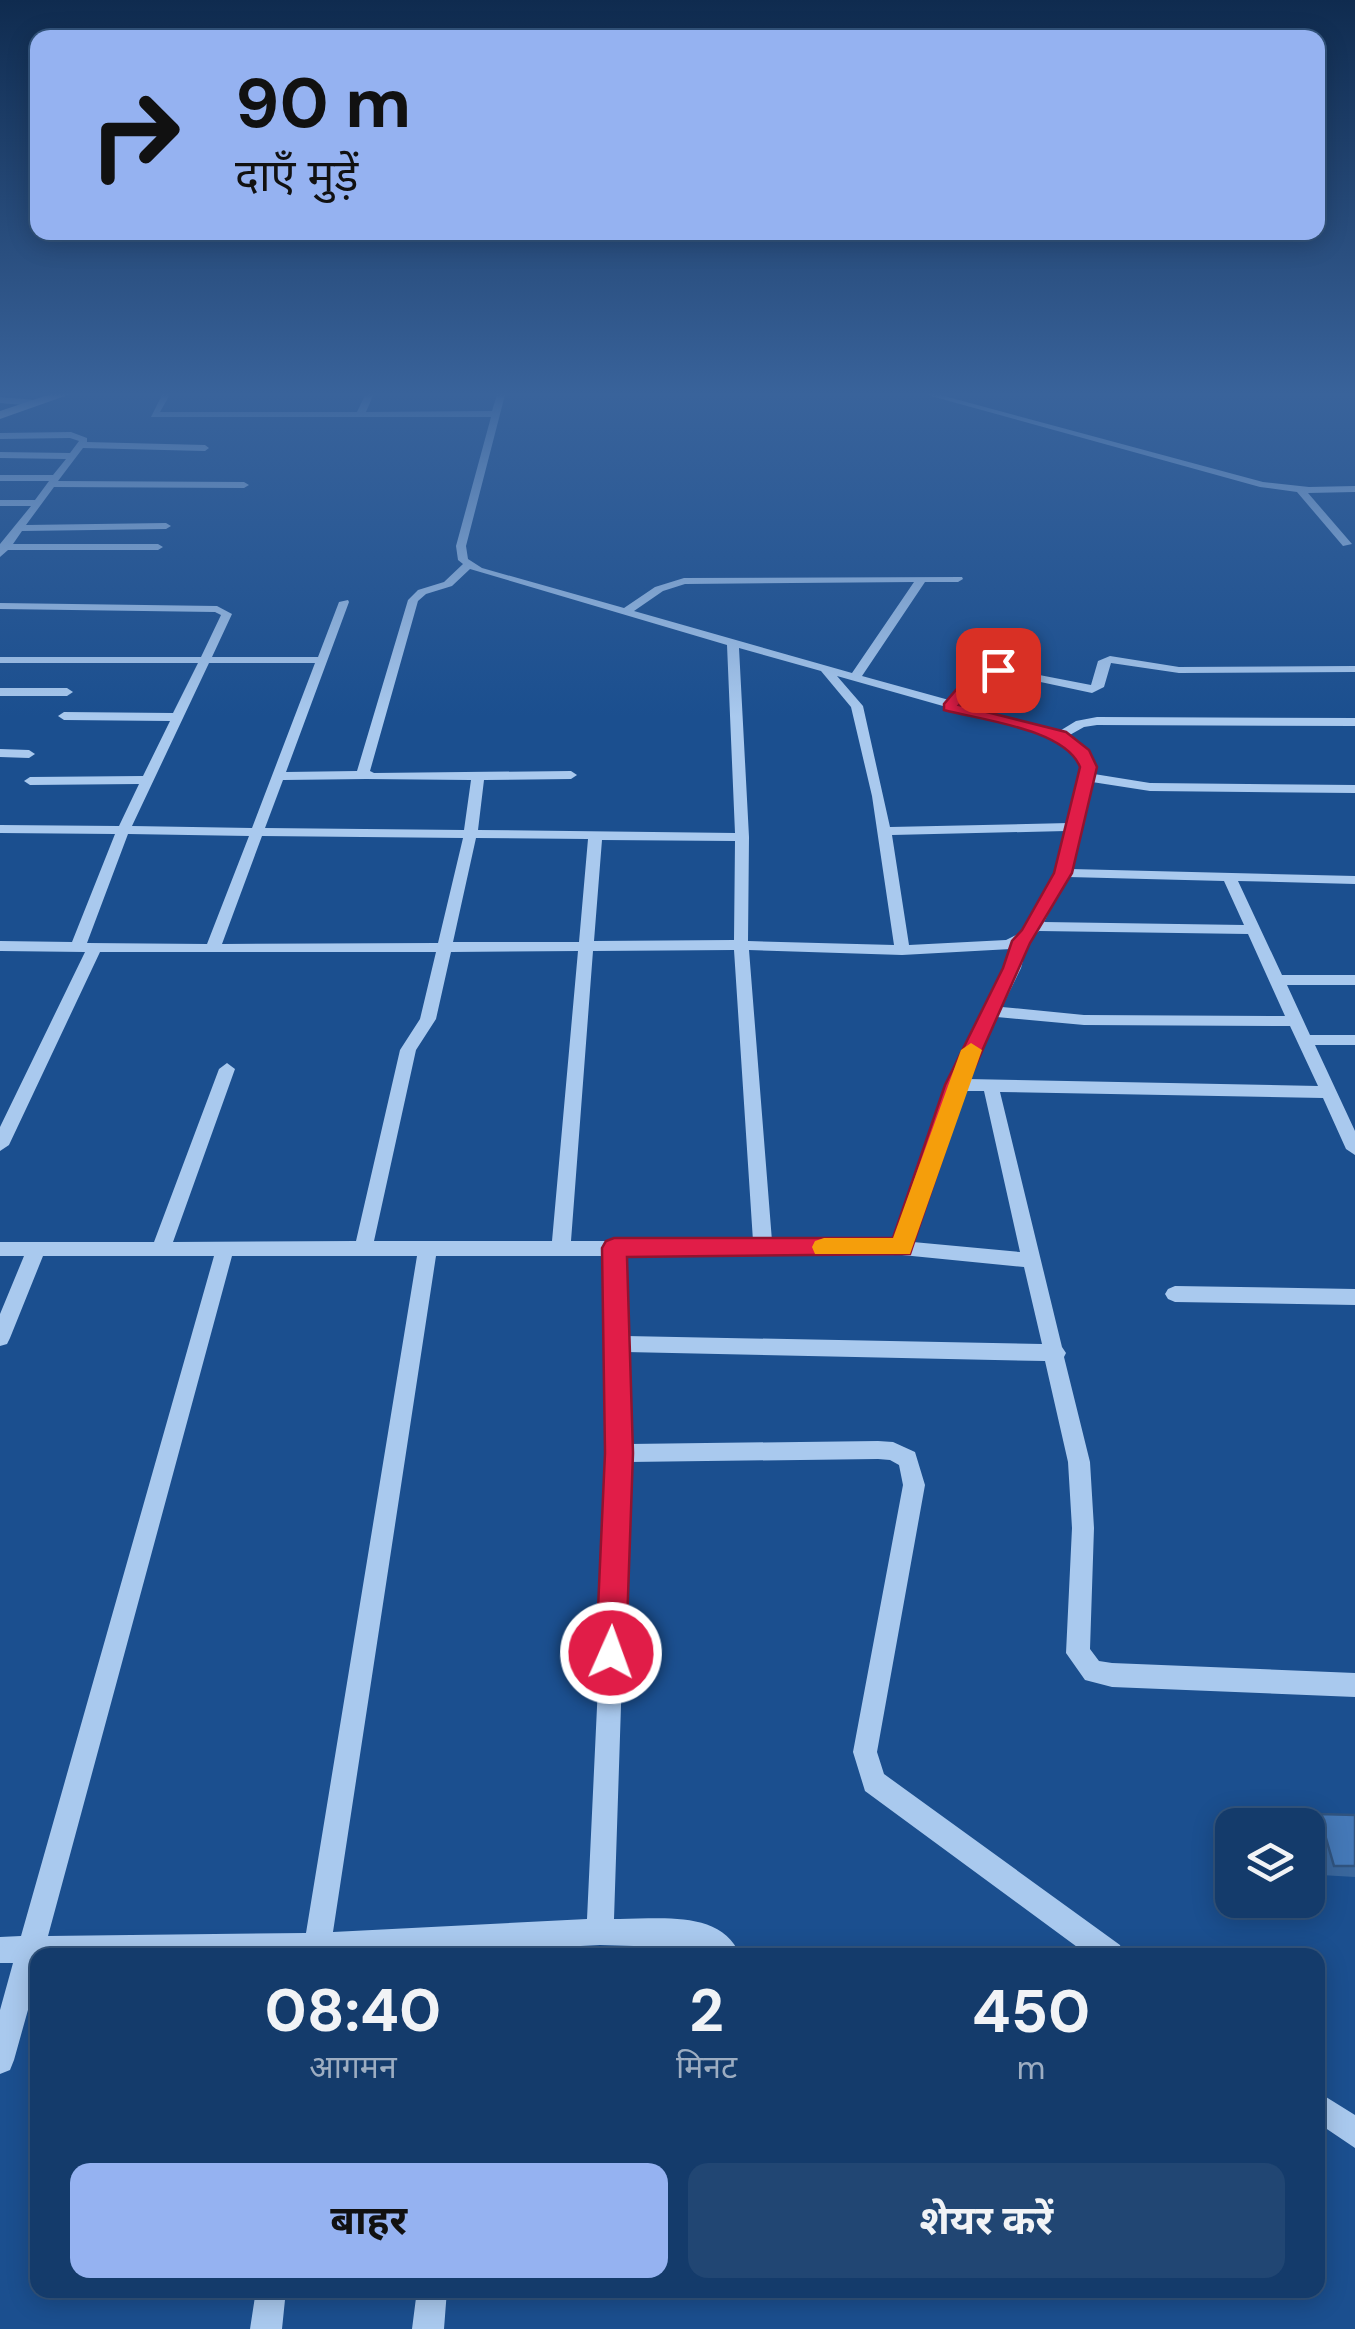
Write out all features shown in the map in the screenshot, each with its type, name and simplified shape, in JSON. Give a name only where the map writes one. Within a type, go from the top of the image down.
[{"type":"street","points":[[2,550],[39,500]]},
{"type":"street","points":[[473,500],[461,546],[469,564],[949,707],[1060,736],[1083,753],[1089,767],[1063,873],[1022,941],[956,1085],[902,1248]]},
{"type":"street","points":[[1309,500],[1347,544]]},
{"type":"street","points":[[0,503],[36,503]]},
{"type":"street","points":[[19,528],[166,526]]},
{"type":"street","points":[[2,550],[158,546]]},
{"type":"street","points":[[365,775],[363,767],[413,600],[422,592],[448,584],[469,564]]},
{"type":"street","points":[[627,611],[659,589],[684,581],[958,578]]},
{"type":"street","points":[[855,677],[922,579]]},
{"type":"street","points":[[213,950],[344,602]]},
{"type":"street","points":[[0,606],[224,611],[226,619],[123,832],[86,948],[0,1145]]},
{"type":"street","points":[[733,644],[742,837],[741,945],[762,1247]]},
{"type":"street","points":[[949,707],[983,671],[998,670],[1092,689],[1098,687],[1104,661],[1110,659],[1179,670],[1355,669]]},
{"type":"street","points":[[0,660],[320,660]]},
{"type":"street","points":[[824,668],[857,706],[902,950]]},
{"type":"street","points":[[0,692],[66,692]]},
{"type":"street","points":[[64,716],[180,718]]},
{"type":"street","points":[[1060,736],[1080,724],[1097,722],[1355,722]]},
{"type":"street","points":[[0,754],[29,754]]},
{"type":"street","points":[[363,1250],[408,1050],[428,1019],[470,836],[478,775]]},
{"type":"street","points":[[276,776],[571,775]]},
{"type":"street","points":[[1087,777],[1150,787],[1355,789]]},
{"type":"street","points":[[30,781],[148,780]]},
{"type":"street","points":[[883,831],[1075,827]]},
{"type":"street","points":[[0,830],[742,837]]},
{"type":"street","points":[[562,1247],[595,837]]},
{"type":"street","points":[[1063,873],[1355,880]]},
{"type":"street","points":[[1230,878],[1355,1149]]},
{"type":"street","points":[[1034,926],[1254,930]]},
{"type":"street","points":[[0,946],[213,950],[741,945],[902,950],[1009,945],[1022,941]]},
{"type":"street","points":[[1277,980],[1355,980]]},
{"type":"street","points":[[989,1012],[1084,1020],[1297,1021]]},
{"type":"street","points":[[1307,1040],[1355,1040]]},
{"type":"street","points":[[162,1248],[227,1069]]},
{"type":"street","points":[[956,1085],[1330,1092]]},
{"type":"street","points":[[991,1087],[1030,1260],[1056,1353],[1083,1496],[1076,1637],[1085,1665],[1094,1672],[1112,1675],[1355,1684]]},
{"type":"street","points":[[600,1932],[619,1453],[614,1248]]},
{"type":"street","points":[[0,1249],[902,1248],[1030,1260]]},
{"type":"street","points":[[0,1338],[36,1250]]},
{"type":"street","points":[[0,2060],[225,1250]]},
{"type":"street","points":[[316,1948],[428,1251]]},
{"type":"street","points":[[1175,1294],[1355,1296]]},
{"type":"street","points":[[618,1344],[1056,1353]]},
{"type":"street","points":[[619,1453],[878,1450],[893,1451],[908,1459],[914,1484],[866,1752],[874,1782],[1100,1948]]},
{"type":"street","points":[[468,1948],[600,1932],[702,1935],[721,1948]]},
{"type":"street","points":[[0,1950],[29,1950]]},
{"type":"street","points":[[1325,2111],[1355,2133]]},
{"type":"street","points":[[266,2329],[270,2298]]},
{"type":"street","points":[[428,2329],[431,2298]]},
{"type":"building","points":[[1325,1814],[1355,1815],[1355,1866],[1334,1866],[1325,1835]]},
{"type":"slow traffic","points":[[824,1247],[902,1248],[971,1050]]},
{"type":"route","points":[[611,1653],[619,1453],[614,1248],[902,1248],[956,1085],[1022,941],[1030,934],[1063,873],[1089,767],[1083,753],[1060,736],[949,707],[979,673],[998,670]]}]
